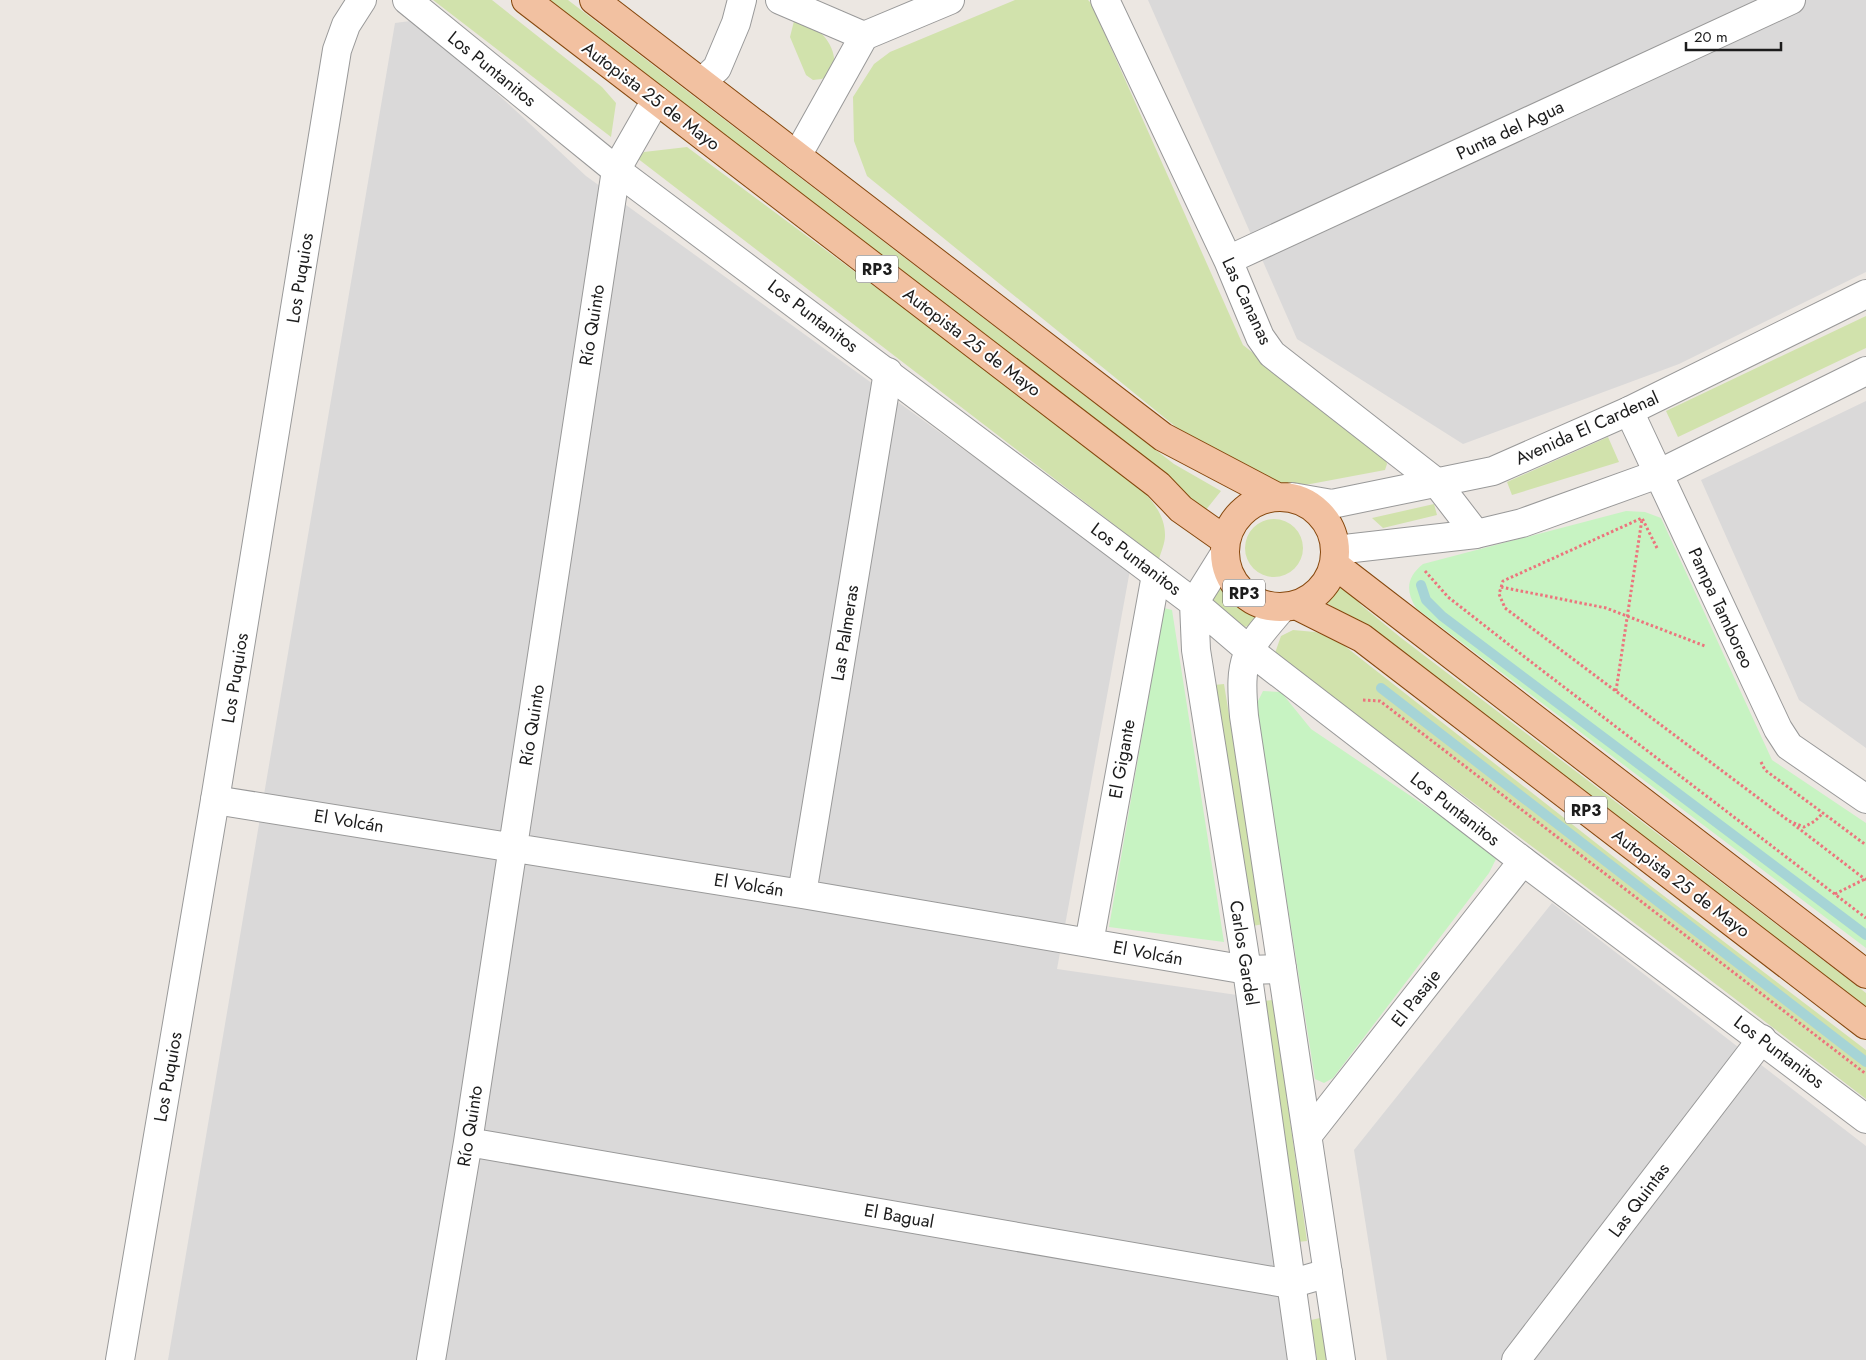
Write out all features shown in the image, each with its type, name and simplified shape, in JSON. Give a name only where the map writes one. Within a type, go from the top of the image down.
[{"type":"main road","name":"Autopista 25 de Mayo","points":[[526,0],[1158,485],[1181,509],[1225,547]]},
{"type":"main road","name":"RP3","points":[[594,0],[1163,437],[1283,497],[1314,507],[1329,526],[1335,558],[1866,974]]},
{"type":"main road","points":[[1225,547],[1230,527],[1238,515],[1255,502],[1283,497]]},
{"type":"main road","name":"RP3","points":[[1225,547],[1233,583],[1254,602],[1290,607]]},
{"type":"main road","points":[[1290,607],[1314,597],[1327,582],[1335,558]]},
{"type":"main road","name":"Autopista 25 de Mayo","points":[[1290,607],[1362,638],[1866,1025]]},
{"type":"street","name":"Los Puquios","points":[[120,1360],[215,800],[337,50],[346,25],[362,0]]},
{"type":"street","name":"Los Puntanitos","points":[[407,0],[616,170],[1194,603],[1249,650],[1523,861],[1866,1119]]},
{"type":"street","points":[[702,82],[717,68],[736,23],[742,0]]},
{"type":"street","points":[[780,0],[864,36]]},
{"type":"street","points":[[798,156],[864,36],[950,0]]},
{"type":"street","name":"Las Cananas","points":[[1105,0],[1228,260],[1260,337],[1272,354],[1436,482],[1476,534]]},
{"type":"street","name":"Punta del Agua","points":[[1228,260],[1791,0]]},
{"type":"street","name":"Río Quinto","points":[[431,1360],[468,1142],[616,170],[656,100]]},
{"type":"street","name":"Avenida El Cardenal","points":[[1283,497],[1332,504],[1493,471],[1629,411],[1866,294]]},
{"type":"street","points":[[1335,558],[1476,534],[1522,523],[1658,474],[1866,371]]},
{"type":"street","name":"Las Palmeras","points":[[802,894],[888,372]]},
{"type":"street","name":"Pampa Tamboreo","points":[[1629,411],[1778,730],[1789,746],[1866,799]]},
{"type":"street","points":[[1194,603],[1225,547]]},
{"type":"street","name":"El Gigante","points":[[1089,943],[1156,575]]},
{"type":"street","name":"Carlos Gardel","points":[[1194,603],[1196,650],[1248,970],[1302,1360]]},
{"type":"street","name":"Carlos Gardel","points":[[1290,607],[1249,650],[1241,678],[1244,716],[1341,1360]]},
{"type":"street","name":"El Volcán","points":[[215,800],[802,894],[1248,970],[1282,969]]},
{"type":"street","name":"El Pasaje","points":[[1308,1135],[1523,861]]},
{"type":"street","name":"Las Quintas","points":[[1516,1360],[1762,1039]]},
{"type":"street","name":"El Bagual","points":[[468,1142],[1290,1284],[1328,1273]]},
{"type":"path","points":[[1642,518],[1659,552]]},
{"type":"path","points":[[1642,518],[1503,581],[1499,594],[1506,608],[1866,879],[1834,894]]},
{"type":"path","points":[[1616,691],[1642,518]]},
{"type":"path","points":[[1422,567],[1448,597],[1866,918]]},
{"type":"path","points":[[1501,587],[1606,608],[1705,646]]},
{"type":"path","points":[[1700,638],[1709,655]]},
{"type":"path","points":[[1361,700],[1380,701],[1866,1074]]},
{"type":"path","points":[[1760,761],[1764,770],[1866,845]]},
{"type":"path","points":[[1789,821],[1804,827],[1815,822],[1823,813]]},
{"type":"shaded area","points":[[1148,0],[1866,0],[1866,272],[1679,364],[1463,444],[1297,339]]},
{"type":"shaded area","points":[[418,20],[586,176],[1130,570],[1057,969],[1237,995],[1290,1360],[168,1360],[395,23]]},
{"type":"shaded area","points":[[1866,401],[1866,748],[1799,700],[1701,480]]},
{"type":"shaded area","points":[[1552,903],[1866,1146],[1866,1360],[1387,1360],[1354,1150]]},
{"type":"green space","points":[[433,0],[492,0],[602,87],[616,103],[611,137]]},
{"type":"green space","points":[[542,0],[568,0],[1174,464],[1221,491],[1201,516]]},
{"type":"green space","points":[[1015,0],[1088,0],[1091,3],[1243,345],[1385,458],[1387,464],[1385,470],[1305,485],[1281,484],[1256,474],[1176,427],[867,176],[854,141],[853,97],[874,64],[890,52]]},
{"type":"green space","points":[[794,21],[812,27],[830,45],[833,53],[834,71],[822,79],[813,80],[806,75],[790,37]]},
{"type":"green space","points":[[687,147],[1104,457],[1133,482],[1152,501],[1164,524],[1165,539],[1159,559],[637,158],[644,152]]},
{"type":"green space","points":[[1866,316],[1866,348],[1678,437],[1666,411]]},
{"type":"green space","points":[[1608,437],[1619,462],[1512,495],[1507,482]]},
{"type":"green space","points":[[1434,504],[1437,515],[1383,528],[1372,518]]},
{"type":"green space","points":[[1626,511],[1645,512],[1661,518],[1772,760],[1866,823],[1866,948],[1416,608],[1412,601],[1409,584],[1414,574],[1423,564]]},
{"type":"green space","points":[[1274,519],[1285,521],[1298,532],[1303,548],[1301,559],[1290,572],[1274,577],[1263,575],[1250,564],[1245,548],[1247,537],[1258,524]]},
{"type":"green space","points":[[1216,582],[1255,609],[1257,614],[1252,624],[1245,627],[1206,599]]},
{"type":"green space","points":[[1344,583],[1361,605],[1400,637],[1866,993],[1866,1010],[1356,621],[1322,600]]},
{"type":"green space","points":[[1164,608],[1172,610],[1224,942],[1109,927]]},
{"type":"green space","points":[[1293,630],[1315,632],[1337,640],[1647,883],[1866,1050],[1866,1099],[1275,653],[1281,636]]},
{"type":"green space","points":[[1224,684],[1263,924],[1253,926],[1214,685]]},
{"type":"green space","points":[[1263,691],[1281,692],[1311,729],[1488,848],[1496,859],[1489,873],[1333,1078],[1324,1083],[1315,1079],[1256,705]]},
{"type":"green space","points":[[1273,1000],[1307,1241],[1297,1242],[1264,1001]]},
{"type":"green space","points":[[1320,1318],[1327,1360],[1317,1360],[1311,1320]]},
{"type":"waterway","points":[[1421,585],[1426,600],[1442,616],[1866,935]]},
{"type":"waterway","points":[[1381,688],[1866,1062]]}]
